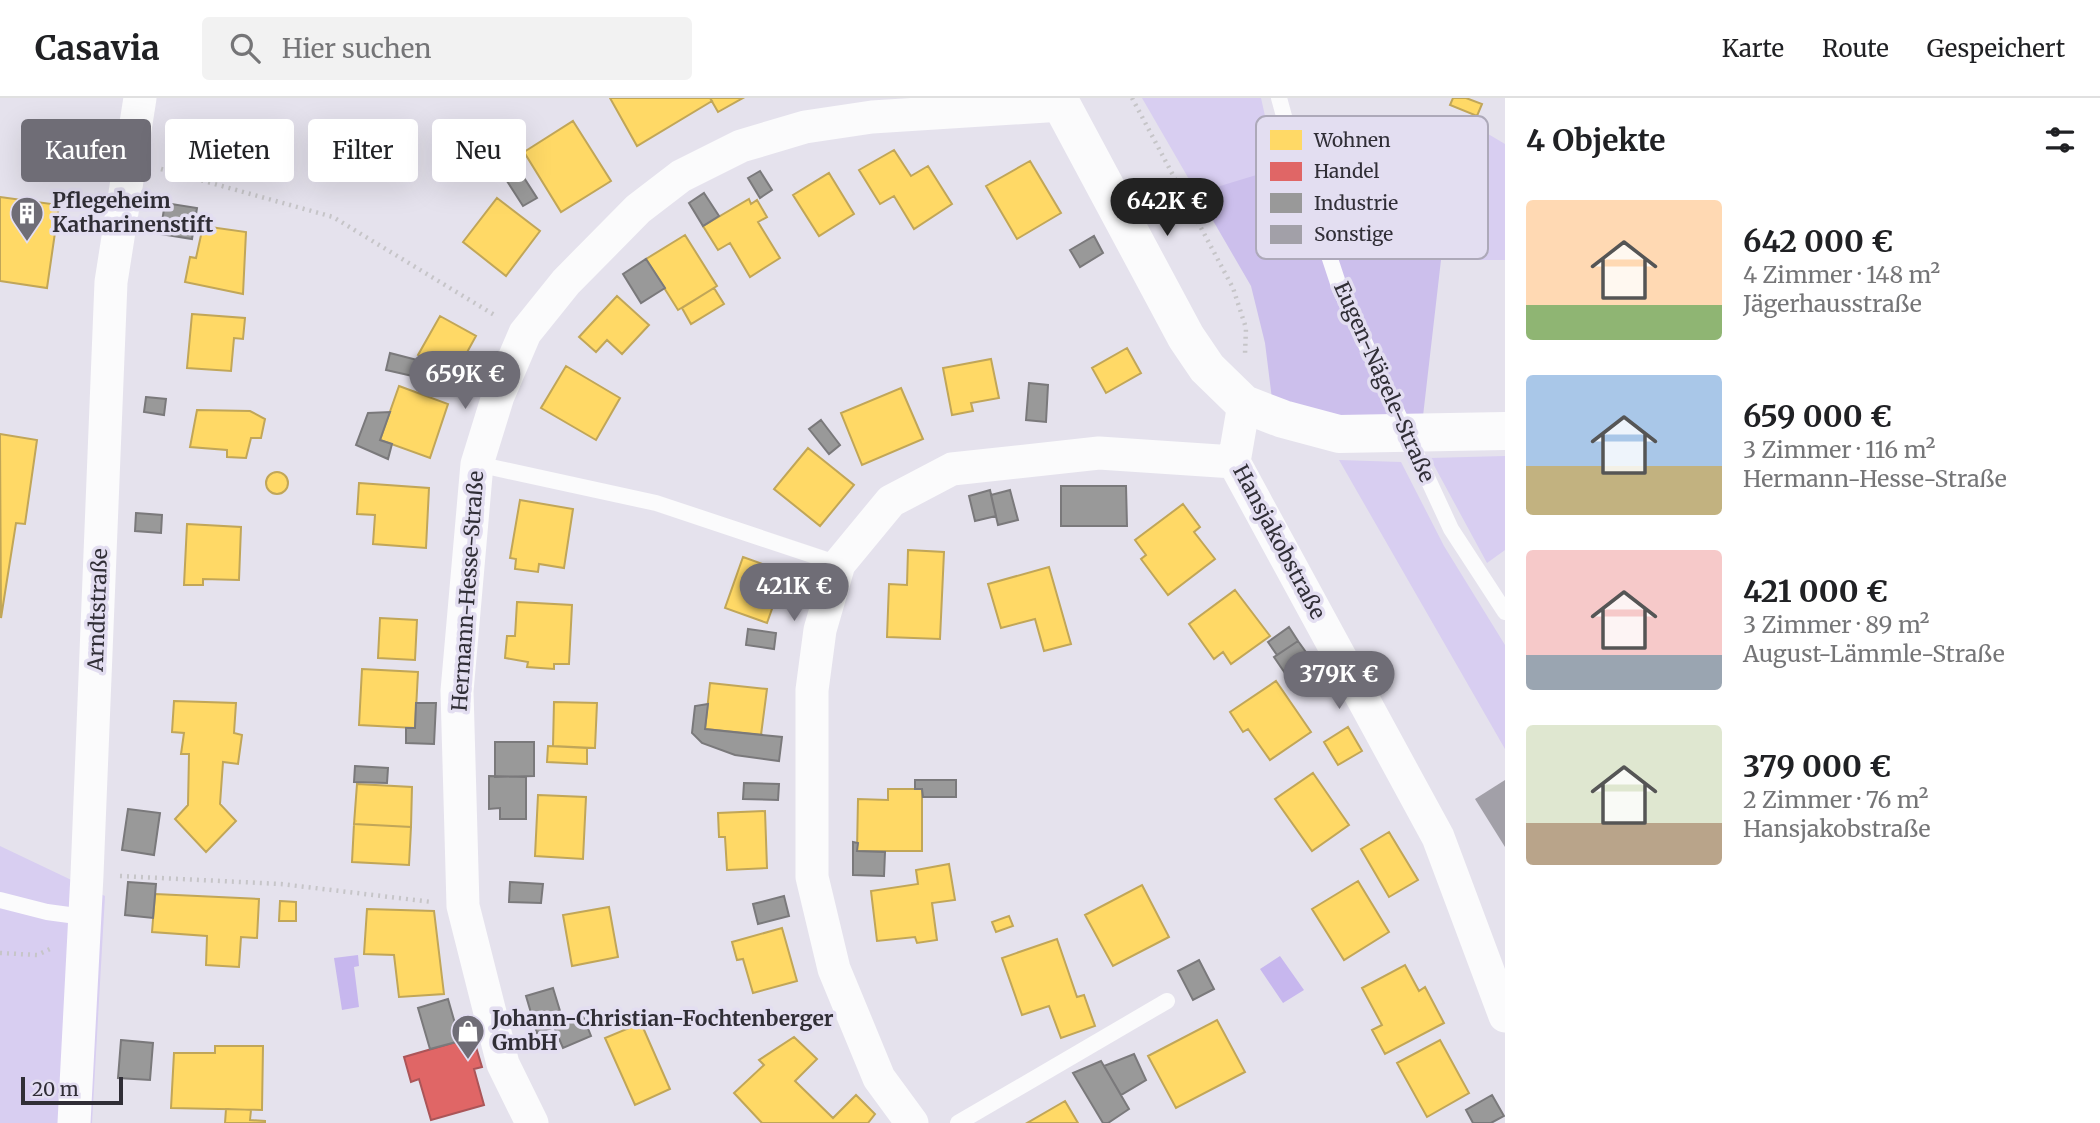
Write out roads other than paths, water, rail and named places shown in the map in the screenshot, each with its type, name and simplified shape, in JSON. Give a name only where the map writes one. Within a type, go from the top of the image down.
[{"type":"street","name":"Arndtstraße","points":[[74,1123],[72,916],[88,874],[111,282],[140,98]]},
{"type":"street","name":"Hermann-Hesse-Straße","points":[[532,1123],[503,1064],[463,906],[457,691],[477,464],[498,396],[525,334],[566,282],[638,209],[681,176],[741,146],[805,127],[873,117],[1060,101]]},
{"type":"street","points":[[1060,101],[1186,337],[1207,368],[1244,404],[1283,419],[1339,434],[1505,431]]},
{"type":"street","name":"Hansjakobstraße","points":[[1244,404],[1234,462],[1438,837],[1505,1016]]},
{"type":"street","points":[[912,1123],[879,1078],[839,981],[812,877],[812,690],[820,631],[839,564],[891,501],[952,469],[1099,453],[1234,462]]},
{"type":"lane","name":"Eugen-Nägele-Straße","points":[[1279,98],[1284,116]]},
{"type":"lane","name":"Eugen-Nägele-Straße","points":[[1330,259],[1340,289],[1451,529],[1505,612]]},
{"type":"lane","points":[[477,464],[656,503],[839,564]]},
{"type":"lane","points":[[0,900],[72,916]]},
{"type":"lane","points":[[958,1123],[1167,1000]]},
{"type":"place","name":"Pflegeheim Katharinenstift","points":[[27,243]]},
{"type":"place","name":"Johann-Christian-Fochtenberger GmbH","points":[[468,1061]]}]
